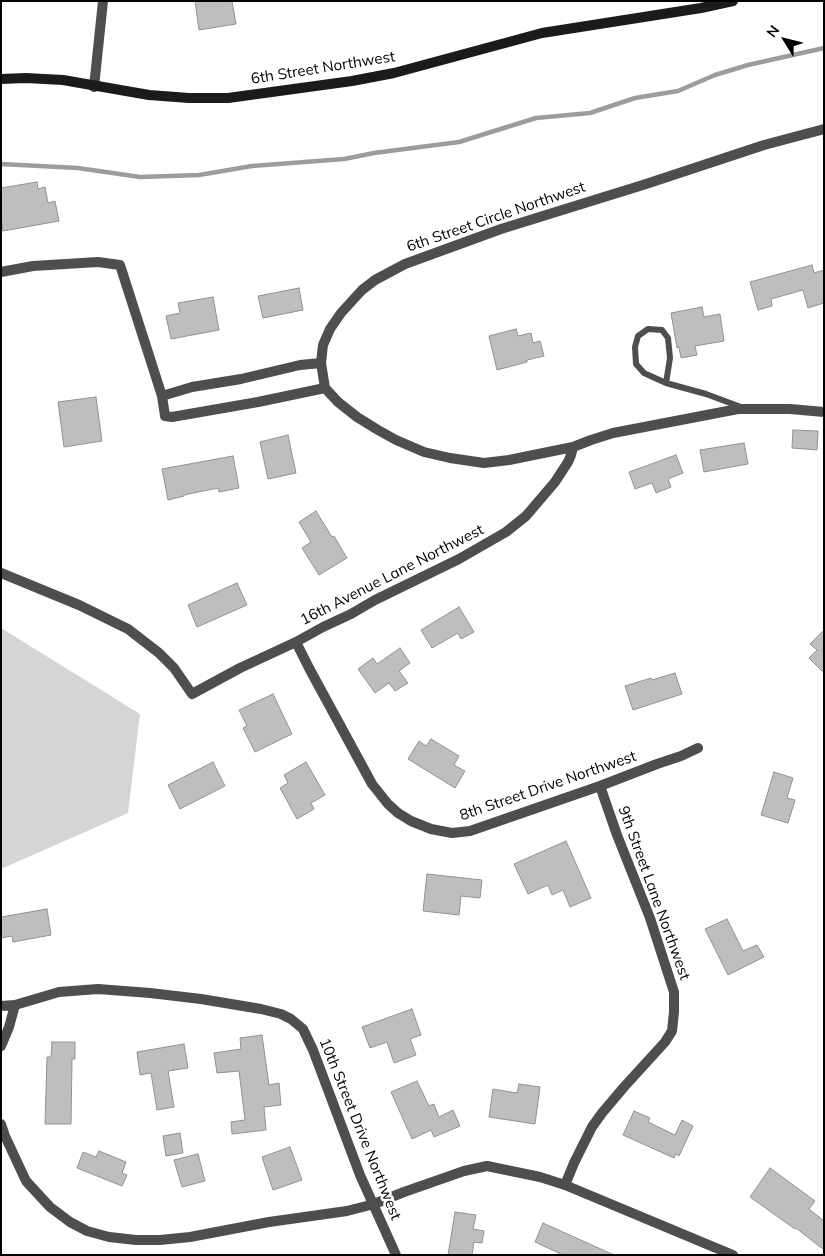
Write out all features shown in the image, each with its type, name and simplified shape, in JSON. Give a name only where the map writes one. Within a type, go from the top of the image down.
[{"type":"street","points":[[94,86],[103,1]]},
{"type":"street","name":"6th Street Northwest","points":[[1,79],[63,80],[149,95],[228,98],[352,81],[394,72],[542,33],[701,8],[733,1]]},
{"type":"street","name":"6th Street Circle Northwest","points":[[325,388],[321,363],[323,345],[340,313],[362,290],[375,280],[405,264],[501,229],[764,145],[824,129]]},
{"type":"street","points":[[1,272],[33,266],[98,262],[120,265],[162,396],[165,416],[172,417],[258,402],[325,388],[338,402],[357,417],[378,430],[424,452],[484,463],[509,460],[572,447],[614,433],[738,409],[790,409],[824,412]]},
{"type":"street","points":[[162,396],[192,387],[240,379],[300,365],[321,363]]},
{"type":"street","name":"16th Avenue Lane Northwest","points":[[1,573],[79,605],[128,629],[159,653],[179,675],[192,694],[240,668],[296,642],[352,614],[375,600],[459,559],[506,532],[526,516],[555,482],[568,462],[572,447]]},
{"type":"street","name":"8th Street Drive Northwest","points":[[296,642],[372,784],[388,804],[398,812],[412,821],[431,829],[452,833],[470,831],[600,786],[698,748]]},
{"type":"street","name":"9th Street Lane Northwest","points":[[565,1185],[592,1127],[624,1087],[665,1042],[672,1031],[674,1012],[674,992],[650,918],[600,786]]},
{"type":"street","name":"10th Street Drive Northwest","points":[[15,1006],[59,992],[98,989],[201,999],[261,1009],[282,1014],[291,1019],[303,1029],[313,1050],[360,1175],[396,1255]]},
{"type":"street","points":[[1,1006],[15,1006],[10,1026],[1,1046]]},
{"type":"street","points":[[1,1124],[26,1181],[50,1207],[70,1222],[87,1231],[109,1237],[152,1240],[190,1237],[348,1210],[374,1204],[464,1171],[487,1166],[540,1177],[565,1185],[733,1255]]},
{"type":"lane","points":[[666,382],[670,358],[668,338],[662,330],[648,330],[638,336],[635,346],[636,364],[644,373],[666,382],[706,394],[745,409]]},
{"type":"shaded area","points":[[1,628],[140,714],[128,813],[1,869]]},
{"type":"building","points":[[195,1],[232,1],[236,24],[199,30]]},
{"type":"building","points":[[37,182],[38,189],[45,187],[48,203],[55,201],[59,221],[3,231],[1,188]]},
{"type":"building","points":[[812,265],[814,273],[824,270],[824,303],[808,308],[803,290],[771,299],[772,306],[758,310],[750,282]]},
{"type":"building","points":[[299,288],[303,310],[263,318],[258,296]]},
{"type":"building","points":[[213,297],[219,330],[171,339],[166,316],[180,313],[178,303]]},
{"type":"building","points":[[702,307],[704,317],[720,314],[724,341],[695,346],[697,355],[681,358],[679,347],[677,348],[671,313]]},
{"type":"building","points":[[516,329],[518,336],[531,333],[533,343],[540,341],[544,356],[497,370],[489,336]]},
{"type":"building","points":[[96,397],[102,441],[64,447],[58,402]]},
{"type":"building","points":[[793,430],[818,431],[817,450],[792,448]]},
{"type":"building","points":[[288,435],[296,473],[268,479],[260,442]]},
{"type":"building","points":[[744,443],[748,464],[704,472],[700,450]]},
{"type":"building","points":[[676,455],[683,473],[668,479],[671,487],[656,493],[652,483],[635,489],[629,472]]},
{"type":"building","points":[[233,456],[239,488],[219,492],[218,488],[168,500],[162,469]]},
{"type":"building","points":[[316,511],[347,558],[319,575],[302,548],[311,542],[299,522]]},
{"type":"building","points":[[237,583],[247,605],[197,627],[188,605]]},
{"type":"building","points":[[459,607],[474,632],[461,639],[458,633],[432,648],[421,630]]},
{"type":"building","points":[[824,630],[824,673],[809,658],[817,650],[810,644]]},
{"type":"building","points":[[400,648],[410,663],[399,671],[408,683],[395,691],[389,683],[375,693],[358,669],[373,658],[377,664]]},
{"type":"building","points":[[675,673],[682,694],[633,710],[625,686]]},
{"type":"building","points":[[273,694],[292,734],[255,752],[243,728],[247,726],[239,710]]},
{"type":"building","points":[[431,739],[459,756],[454,765],[465,771],[455,788],[408,759],[419,741],[426,746]]},
{"type":"building","points":[[213,762],[225,786],[180,809],[168,785]]},
{"type":"building","points":[[306,762],[325,795],[311,803],[314,809],[297,819],[280,788],[288,783],[284,775]]},
{"type":"building","points":[[774,772],[793,778],[787,798],[795,800],[788,823],[761,815]]},
{"type":"building","points":[[566,841],[591,898],[570,907],[563,890],[552,895],[548,885],[528,894],[514,864]]},
{"type":"building","points":[[427,874],[482,880],[480,898],[461,896],[459,915],[423,911]]},
{"type":"building","points":[[47,909],[51,935],[13,942],[12,936],[1,938],[1,917]]},
{"type":"building","points":[[727,919],[743,951],[757,945],[764,957],[728,975],[705,929]]},
{"type":"building","points":[[412,1009],[421,1035],[410,1039],[416,1055],[394,1063],[387,1042],[370,1048],[362,1027]]},
{"type":"building","points":[[262,1035],[269,1085],[279,1083],[281,1105],[264,1107],[266,1130],[232,1134],[231,1122],[245,1120],[239,1071],[217,1073],[214,1053],[241,1049],[240,1038]]},
{"type":"building","points":[[52,1042],[75,1042],[75,1059],[72,1059],[71,1124],[45,1124],[47,1057],[51,1057]]},
{"type":"building","points":[[184,1044],[188,1068],[168,1071],[174,1107],[157,1110],[151,1073],[140,1075],[137,1052]]},
{"type":"building","points":[[417,1081],[429,1106],[434,1104],[439,1117],[453,1110],[460,1126],[434,1137],[431,1130],[412,1139],[391,1092]]},
{"type":"building","points":[[519,1084],[540,1087],[535,1124],[489,1117],[493,1089],[517,1093]]},
{"type":"building","points":[[634,1111],[650,1118],[648,1122],[675,1135],[682,1120],[693,1126],[679,1156],[676,1154],[674,1158],[623,1135]]},
{"type":"building","points":[[180,1133],[183,1153],[166,1156],[163,1136]]},
{"type":"building","points":[[290,1147],[302,1180],[273,1190],[262,1157]]},
{"type":"building","points":[[99,1151],[126,1162],[122,1173],[127,1175],[122,1186],[77,1168],[83,1152],[96,1157]]},
{"type":"building","points":[[198,1154],[205,1181],[182,1187],[174,1160]]},
{"type":"building","points":[[770,1168],[815,1201],[809,1209],[824,1221],[824,1250],[796,1228],[750,1197]]},
{"type":"building","points":[[455,1212],[476,1215],[473,1229],[484,1231],[482,1243],[474,1242],[472,1255],[448,1255]]},
{"type":"building","points":[[543,1223],[614,1255],[563,1255],[535,1242]]},
{"type":"waterway","points":[[1,164],[78,168],[140,177],[199,175],[252,166],[344,159],[374,153],[459,142],[536,118],[590,113],[635,98],[678,91],[715,75],[748,65],[824,48]]}]
